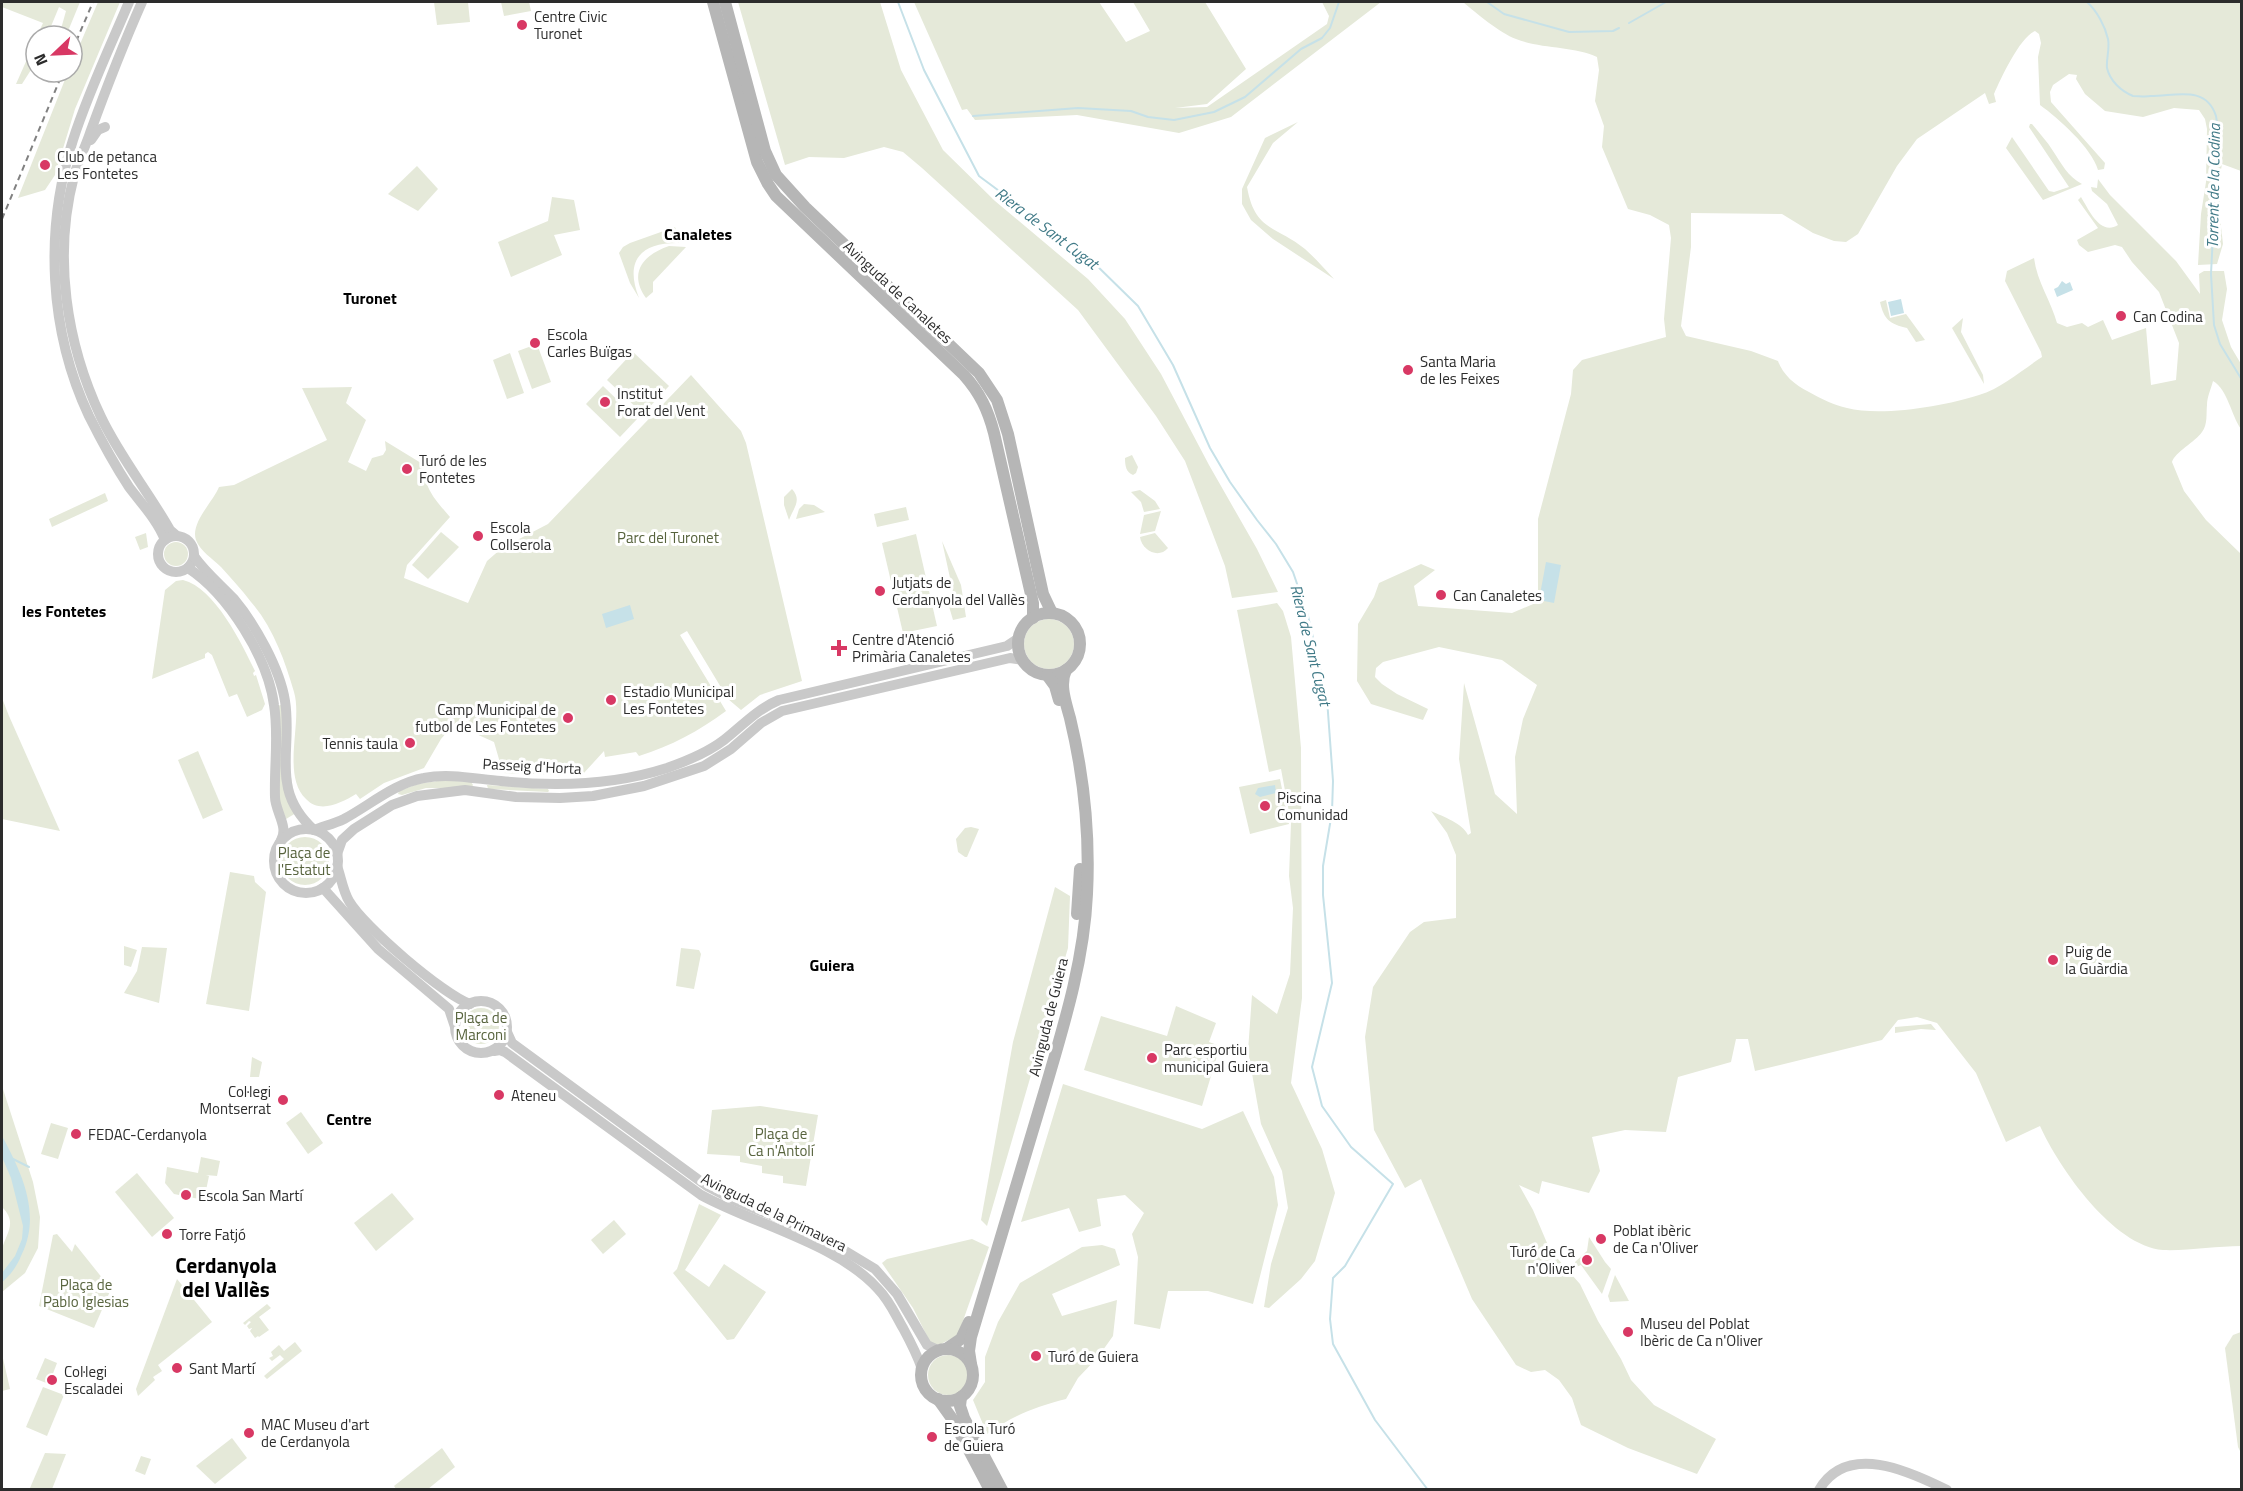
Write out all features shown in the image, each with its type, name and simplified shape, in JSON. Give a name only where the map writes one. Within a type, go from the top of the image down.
[{"type":"main road","name":"Avinguda de Canaletes","points":[[713,2],[757,162],[768,184],[800,220],[964,375],[982,397],[994,433],[1033,603],[1033,618]]},
{"type":"main road","name":"Avinguda de Canaletes","points":[[725,2],[765,151],[776,175],[788,190],[864,264],[965,358],[992,391],[1008,434],[1043,594],[1052,613]]},
{"type":"main road","points":[[730,63],[733,62],[738,67],[748,87]]},
{"type":"main road","points":[[841,259],[848,256],[864,264]]},
{"type":"main road","points":[[1044,613],[1052,613],[1062,615],[1070,621],[1079,635],[1080,650],[1077,658],[1066,670],[1058,674],[1047,675],[1034,671],[1023,660],[1018,645],[1025,624],[1044,613]]},
{"type":"main road","name":"Avinguda de Guiera","points":[[971,1365],[969,1351],[971,1338],[1067,1014],[1084,926],[1088,881],[1087,814],[1081,771],[1064,694],[1063,679],[1066,670]]},
{"type":"main road","name":"Avinguda de Guiera","points":[[942,1350],[961,1339],[966,1331],[1057,1023],[1072,956],[1080,867],[1079,808],[1060,706],[1055,686],[1047,675]]},
{"type":"main road","points":[[938,1399],[950,1401],[961,1397],[969,1389],[972,1381],[971,1365],[962,1353],[942,1350],[928,1358],[922,1369],[924,1385],[950,1414],[990,1490]]},
{"type":"main road","points":[[961,1397],[960,1406],[964,1418],[1002,1490]]},
{"type":"main road","points":[[980,1472],[996,1490]]},
{"type":"street","points":[[129,2],[72,142],[64,253],[68,306],[80,363],[97,407],[116,446],[170,530],[190,543],[194,556],[246,615],[264,646],[279,680],[285,702],[285,775],[294,807],[304,821],[329,839],[350,902],[385,941],[454,997],[470,1004]]},
{"type":"street","points":[[98,123],[98,109],[142,2]]},
{"type":"street","points":[[98,123],[89,110],[110,60],[111,45]]},
{"type":"street","points":[[98,123],[84,126],[69,178],[54,253],[59,317],[70,366],[90,418],[107,451],[165,540]]},
{"type":"street","points":[[177,536],[165,540],[158,549],[157,555],[161,565],[173,573],[179,573],[188,568],[194,556]]},
{"type":"street","points":[[188,568],[211,586],[229,607],[256,651],[270,683],[275,714],[275,800],[284,830],[274,858],[276,874],[291,889],[313,892],[330,882],[337,860]]},
{"type":"street","name":"Passeig d'Horta","points":[[314,830],[341,820],[387,793],[423,778],[467,778],[545,784],[591,783],[641,775],[709,750],[747,719],[779,700],[1007,646],[1019,638]]},
{"type":"street","name":"Passeig d'Horta","points":[[337,860],[342,840],[354,830],[392,805],[417,796],[465,790],[516,797],[560,798],[604,794],[644,786],[704,766],[731,749],[761,723],[782,711],[1010,658],[1023,660]]},
{"type":"street","points":[[281,840],[296,830],[314,830]]},
{"type":"street","points":[[323,888],[378,949],[449,1009],[459,1041],[470,1051],[486,1053],[494,1051],[504,1040],[507,1032],[505,1016],[495,1005],[481,1001],[470,1004],[460,1011],[455,1027]]},
{"type":"street","name":"Avinguda de la Primavera","points":[[507,1032],[512,1043],[707,1186],[734,1200],[817,1234],[875,1269],[897,1294],[927,1345],[942,1350]]},
{"type":"street","name":"Avinguda de la Primavera","points":[[494,1051],[505,1052],[701,1196],[813,1244],[856,1269],[879,1289],[887,1300],[917,1354],[922,1369]]},
{"type":"street","points":[[1819,1490],[1825,1480],[1849,1465],[1881,1464],[1902,1469],[1947,1490]]},
{"type":"street","points":[[1826,1490],[1832,1480],[1847,1472],[1875,1469],[1891,1471],[1936,1490]]},
{"type":"green space","points":[[2,2],[80,2],[71,24],[62,24],[66,11],[59,7],[52,24],[43,24],[2,7]]},
{"type":"green space","points":[[98,2],[120,2],[75,109],[55,175],[45,190],[18,198],[63,84],[84,84],[84,35]]},
{"type":"green space","points":[[434,2],[468,2],[470,22],[437,25]]},
{"type":"green space","points":[[501,2],[529,2],[531,11],[504,16]]},
{"type":"green space","points":[[738,2],[880,2],[901,70],[943,150],[995,201],[1088,279],[1125,319],[1161,374],[1257,549],[1278,592],[1232,598],[1225,566],[1185,461],[1156,416],[1078,310],[922,168],[903,152],[884,147],[844,158],[809,157],[785,165]]},
{"type":"green space","points":[[914,2],[1099,2],[1126,42],[1150,31],[1133,2],[1205,2],[1246,69],[1207,104],[1175,108],[1207,107],[1327,24],[1329,16],[1322,2],[1381,2],[1231,117],[1179,133],[1077,115],[975,120],[967,109],[962,110]]},
{"type":"green space","points":[[1463,2],[2241,2],[2241,171],[2222,164],[2220,218],[2223,244],[2217,264],[2198,265],[2201,214],[2206,182],[2207,129],[2205,119],[2199,110],[2174,108],[2143,117],[2105,111],[2085,94],[2076,79],[2077,75],[2069,74],[2053,85],[2050,92],[2051,102],[2105,163],[2104,169],[2098,170],[2095,161],[2082,143],[2065,125],[2040,105],[2038,57],[2041,43],[2039,34],[2035,31],[2023,41],[2001,78],[1994,94],[1996,102],[1989,104],[1985,93],[1917,139],[1897,166],[1858,234],[1846,242],[1834,241],[1813,233],[1782,214],[1691,213],[1691,247],[1681,326],[1686,336],[1751,351],[1778,361],[1786,375],[1799,386],[1842,407],[1895,411],[1965,399],[1996,388],[2042,357],[2005,281],[2007,271],[2034,258],[2038,275],[2057,323],[2067,327],[2082,323],[2088,327],[2103,320],[2112,340],[2146,328],[2151,385],[2176,380],[2179,343],[2159,292],[2132,262],[2122,247],[2115,245],[2088,252],[2079,245],[2077,240],[2098,228],[2078,200],[2081,197],[2100,224],[2106,227],[2118,225],[2107,204],[2092,191],[2091,187],[2097,188],[2098,179],[2110,195],[2176,261],[2200,294],[2199,274],[2204,271],[2224,271],[2227,289],[2222,320],[2231,347],[2241,364],[2241,429],[2226,396],[2213,381],[2204,429],[2177,454],[2172,462],[2184,491],[2206,520],[2241,554],[2241,1246],[2163,1250],[2144,1245],[2125,1235],[2107,1220],[2074,1183],[2040,1126],[2006,1142],[1976,1073],[1937,1023],[1917,1017],[1898,1020],[1882,1040],[1755,1071],[1748,1039],[1736,1039],[1731,1062],[1678,1077],[1666,1132],[1625,1130],[1592,1137],[1600,1171],[1589,1193],[1542,1181],[1539,1194],[1519,1185],[1533,1210],[1550,1250],[1580,1284],[1631,1380],[1654,1405],[1716,1439],[1697,1474],[1628,1448],[1581,1425],[1572,1398],[1559,1380],[1545,1370],[1531,1372],[1516,1365],[1472,1299],[1421,1179],[1405,1188],[1374,1130],[1365,1037],[1373,987],[1410,932],[1424,922],[1456,918],[1456,855],[1447,833],[1431,811],[1457,824],[1468,835],[1471,833],[1459,759],[1464,683],[1495,794],[1517,814],[1515,757],[1523,719],[1537,685],[1502,660],[1439,647],[1383,662],[1376,668],[1375,677],[1382,684],[1428,709],[1423,720],[1371,704],[1357,681],[1358,624],[1374,597],[1379,583],[1421,564],[1435,570],[1414,586],[1418,606],[1512,613],[1538,602],[1538,519],[1571,394],[1573,370],[1582,360],[1666,337],[1664,319],[1671,238],[1669,225],[1650,215],[1628,209],[1602,147],[1604,126],[1595,101],[1599,70],[1597,57],[1588,53],[1516,39],[1496,28]]},
{"type":"green space","points":[[24,66],[24,81],[22,84],[16,84]]},
{"type":"green space","points":[[1298,122],[1273,143],[1247,187],[1255,212],[1261,220],[1305,249],[1334,279],[1273,239],[1251,220],[1242,204],[1242,189],[1265,138]]},
{"type":"green space","points":[[2030,124],[2046,140],[2069,174],[2082,184],[2043,200],[2006,148],[2012,137],[2049,191],[2054,192],[2069,187],[2029,127]]},
{"type":"green space","points":[[417,166],[438,189],[418,211],[388,194]]},
{"type":"green space","points":[[552,197],[574,200],[580,230],[554,235],[562,255],[511,277],[498,242],[548,221]]},
{"type":"green space","points":[[675,227],[680,243],[655,246],[639,256],[634,273],[639,298],[630,283],[619,253],[630,243]]},
{"type":"green space","points":[[669,246],[686,247],[653,282],[653,292],[646,298],[638,281],[641,266],[652,254]]},
{"type":"green space","points":[[1886,300],[1890,318],[1906,314],[1925,340],[1916,342],[1907,328],[1889,320],[1880,302]]},
{"type":"green space","points":[[1963,318],[1961,332],[1983,375],[1984,384],[1952,328]]},
{"type":"green space","points":[[537,344],[551,382],[532,389],[518,351]]},
{"type":"green space","points":[[633,352],[669,386],[643,414],[607,380]]},
{"type":"green space","points":[[510,353],[524,393],[507,399],[493,360]]},
{"type":"green space","name":"Parc del Turonet","points":[[691,375],[741,431],[746,443],[802,681],[760,695],[741,710],[728,699],[687,631],[680,635],[726,711],[673,743],[639,756],[636,752],[605,757],[604,751],[583,774],[503,773],[494,742],[454,724],[441,739],[424,768],[384,783],[360,799],[356,794],[331,806],[318,806],[306,799],[299,789],[295,776],[296,704],[287,668],[266,622],[221,567],[200,548],[195,533],[199,520],[219,487],[234,485],[327,440],[302,388],[352,387],[346,403],[366,420],[348,462],[366,471],[372,458],[383,455],[386,450],[385,441],[421,463],[431,493],[450,517],[407,565],[404,578],[468,603],[487,561],[502,548],[548,524]]},
{"type":"green space","points":[[603,386],[637,419],[620,437],[586,404]]},
{"type":"green space","points":[[1132,455],[1138,467],[1133,475],[1127,470],[1125,461],[1125,458]]},
{"type":"green space","points":[[792,489],[797,500],[789,520],[784,497]]},
{"type":"green space","points":[[1140,490],[1155,501],[1160,509],[1144,512],[1141,502],[1131,492]]},
{"type":"green space","points":[[105,493],[108,501],[52,527],[49,519]]},
{"type":"green space","points":[[804,504],[814,505],[825,512],[796,519],[799,509]]},
{"type":"green space","points":[[906,507],[909,520],[877,527],[874,514]]},
{"type":"green space","points":[[1161,511],[1155,531],[1140,534],[1144,515]]},
{"type":"green space","points":[[441,532],[459,547],[428,579],[412,565]]},
{"type":"green space","points":[[146,533],[148,547],[140,550],[135,537]]},
{"type":"green space","points":[[1155,533],[1168,548],[1160,553],[1147,550],[1141,542],[1140,537]]},
{"type":"green space","points":[[916,534],[937,626],[903,633],[882,543]]},
{"type":"green space","points":[[942,541],[961,585],[966,617],[953,620],[948,603],[955,601]]},
{"type":"green space","points":[[176,542],[185,545],[188,554],[185,563],[176,566],[167,563],[164,554],[167,545]]},
{"type":"green space","points":[[183,580],[195,585],[206,594],[235,632],[255,671],[253,673],[254,676],[256,675],[265,704],[262,710],[247,717],[237,694],[229,697],[212,655],[208,652],[205,658],[152,679],[165,590],[176,581]]},
{"type":"green space","points":[[1277,603],[1283,611],[1291,637],[1301,748],[1302,998],[1291,1083],[1322,1149],[1335,1193],[1315,1261],[1301,1279],[1269,1308],[1264,1307],[1271,1264],[1288,1208],[1282,1171],[1261,1124],[1248,1051],[1252,995],[1277,1014],[1290,974],[1293,908],[1289,876],[1291,823],[1281,769],[1269,772],[1237,610]]},
{"type":"green space","points":[[1049,619],[1067,626],[1074,644],[1067,662],[1049,669],[1031,662],[1024,644],[1031,626]]},
{"type":"green space","points":[[2,698],[9,716],[60,831],[2,819]]},
{"type":"green space","points":[[281,705],[296,813],[286,819],[279,802],[277,706]]},
{"type":"green space","points":[[198,751],[223,810],[203,819],[178,760]]},
{"type":"green space","name":"Piscina Comunidad","points":[[1280,779],[1289,824],[1250,834],[1239,787]]},
{"type":"green space","points":[[443,780],[471,782],[473,785],[471,788],[426,788],[402,795],[398,794],[399,791],[418,784]]},
{"type":"green space","points":[[487,785],[548,789],[549,791],[488,789]]},
{"type":"green space","points":[[965,828],[979,829],[965,857],[958,852],[956,839]]},
{"type":"green space","name":"Plaça de l'Estatut","points":[[300,837],[310,837],[325,847],[329,861],[328,870],[319,881],[310,885],[300,885],[285,875],[281,866],[281,856],[291,841]]},
{"type":"green space","points":[[230,872],[254,876],[255,882],[266,892],[249,1011],[206,1004]]},
{"type":"green space","points":[[1055,887],[1070,896],[1068,948],[987,1226],[981,1220],[1013,1042]]},
{"type":"green space","points":[[124,946],[137,950],[131,967],[124,965]]},
{"type":"green space","points":[[142,947],[167,948],[159,1003],[124,993],[137,971]]},
{"type":"green space","points":[[681,948],[699,950],[701,954],[694,989],[676,986]]},
{"type":"green space","name":"Parc esportiu municipal Guiera","points":[[1176,1006],[1216,1023],[1209,1042],[1220,1046],[1202,1106],[1084,1070],[1101,1016],[1167,1036]]},
{"type":"green space","name":"Plaça de Marconi","points":[[481,1008],[493,1014],[499,1026],[493,1038],[481,1044],[469,1038],[463,1026],[469,1014]]},
{"type":"green space","points":[[1931,1024],[1936,1030],[1921,1029],[1895,1033],[1895,1027]]},
{"type":"green space","points":[[252,1057],[262,1062],[259,1077],[250,1077]]},
{"type":"green space","points":[[1063,1084],[1202,1129],[1243,1111],[1274,1177],[1278,1205],[1253,1304],[1208,1291],[1168,1291],[1160,1329],[1134,1324],[1138,1257],[1132,1234],[1144,1213],[1125,1195],[1097,1199],[1101,1226],[1079,1232],[1069,1208],[1021,1222]]},
{"type":"green space","points":[[2,1086],[33,1182],[40,1217],[38,1248],[25,1273],[2,1292],[1,1254],[10,1223],[2,1207]]},
{"type":"green space","name":"Plaça de Ca n'Antolí","points":[[760,1106],[818,1115],[806,1186],[783,1183],[783,1176],[762,1173],[762,1166],[740,1162],[740,1156],[707,1154],[712,1110]]},
{"type":"green space","points":[[301,1112],[323,1143],[308,1154],[286,1123]]},
{"type":"green space","points":[[51,1123],[68,1128],[58,1159],[41,1154]]},
{"type":"green space","points":[[201,1157],[220,1161],[217,1176],[206,1175],[209,1176],[204,1200],[174,1194],[165,1183],[167,1167],[198,1173]]},
{"type":"green space","points":[[137,1173],[174,1218],[152,1237],[115,1192]]},
{"type":"green space","points":[[392,1193],[414,1219],[376,1251],[354,1223]]},
{"type":"green space","points":[[699,1204],[721,1215],[685,1270],[709,1287],[724,1264],[766,1292],[734,1339],[727,1340],[673,1273],[677,1269]]},
{"type":"green space","points":[[614,1220],[626,1234],[603,1254],[591,1240]]},
{"type":"green space","name":"Plaça de Pablo Iglesias","points":[[57,1234],[72,1252],[75,1244],[111,1289],[94,1328],[39,1306],[53,1235]]},
{"type":"green space","points":[[1589,1237],[1611,1269],[1602,1294],[1581,1265],[1576,1267],[1575,1262],[1587,1251]]},
{"type":"green space","points":[[972,1239],[989,1247],[958,1335],[941,1344],[931,1344],[913,1308],[882,1263],[887,1259]]},
{"type":"green space","points":[[1102,1245],[1115,1249],[1120,1265],[1052,1294],[1062,1316],[1117,1300],[1113,1336],[1098,1357],[1078,1378],[1066,1399],[1025,1412],[987,1434],[973,1400],[985,1382],[985,1357],[998,1322],[1020,1283],[1082,1247]]},
{"type":"green space","points":[[1615,1275],[1629,1301],[1610,1302],[1608,1296]]},
{"type":"green space","points":[[177,1279],[212,1322],[158,1365],[162,1371],[153,1377],[155,1380],[138,1396],[136,1389]]},
{"type":"green space","points":[[267,1304],[271,1308],[259,1317],[269,1330],[255,1338],[250,1331],[252,1328],[249,1329],[247,1326],[251,1322],[245,1325],[243,1323]]},
{"type":"green space","points":[[2241,1332],[2241,1453],[2238,1447],[2225,1348],[2233,1335]]},
{"type":"green space","points":[[295,1342],[302,1351],[267,1379],[264,1376],[284,1359],[280,1355],[272,1361],[269,1358],[273,1356],[271,1352],[279,1345],[284,1351]]},
{"type":"green space","points":[[2,1354],[10,1389],[2,1391]]},
{"type":"green space","points":[[948,1355],[962,1361],[968,1375],[962,1389],[948,1395],[934,1389],[928,1375],[934,1361]]},
{"type":"green space","points":[[45,1358],[57,1363],[49,1384],[36,1379]]},
{"type":"green space","points":[[43,1387],[64,1395],[47,1436],[26,1427]]},
{"type":"green space","points":[[232,1438],[247,1458],[215,1484],[196,1466]]},
{"type":"green space","points":[[442,1448],[455,1467],[428,1489],[396,1489],[394,1486]]},
{"type":"green space","points":[[45,1453],[66,1454],[52,1489],[30,1488]]},
{"type":"green space","points":[[141,1456],[151,1459],[145,1475],[135,1471]]},
{"type":"water","points":[[2062,281],[2066,284],[2070,282],[2073,290],[2057,297],[2054,289]]},
{"type":"water","points":[[1901,299],[1904,313],[1891,316],[1888,302]]},
{"type":"water","points":[[1546,562],[1561,565],[1554,603],[1539,600]]},
{"type":"water","points":[[630,605],[634,619],[606,628],[602,614]]},
{"type":"water","points":[[1275,785],[1276,793],[1260,797],[1255,794],[1258,788]]},
{"type":"water","points":[[2,1136],[27,1194],[30,1225],[27,1241],[19,1260],[2,1282],[2,1273],[15,1256],[22,1239],[23,1226],[11,1178],[2,1157]]},
{"type":"waterway","name":"Riera de Sant Cugat","points":[[898,2],[924,70],[979,176],[1089,258],[1138,306],[1173,365],[1210,448],[1230,482],[1276,544],[1293,572],[1308,616],[1327,699],[1333,781],[1332,812],[1323,866],[1323,895],[1332,983],[1312,1067],[1322,1106],[1351,1147],[1393,1184],[1345,1266],[1333,1278],[1330,1319],[1333,1344],[1375,1420],[1428,1490]]},
{"type":"waterway","points":[[973,116],[1078,108],[1131,111],[1148,117],[1174,120],[1214,112],[1245,97],[1301,49],[1322,38],[1330,28],[1339,2]]},
{"type":"waterway","points":[[1487,2],[1504,14],[1569,32],[1613,31],[1619,28]]},
{"type":"waterway","points":[[1629,23],[1666,2]]},
{"type":"waterway","name":"Torrent de la Codina","points":[[2087,2],[2105,29],[2108,39],[2107,68],[2113,81],[2120,88],[2133,96],[2180,94],[2198,96],[2211,106],[2216,116],[2217,154],[2211,274],[2214,325],[2220,344],[2242,380]]},
{"type":"waterway","points":[[13,1159],[29,1167]]},
{"type":"railway","points":[[84,24],[93,2]]},
{"type":"railway","points":[[2,219],[58,84]]},
{"type":"place","name":"Centre Civic Turonet","points":[[522,25]]},
{"type":"place","name":"Club de petanca Les Fontetes","points":[[45,165]]},
{"type":"place","name":"Can Codina","points":[[2121,316]]},
{"type":"place","name":"Escola Carles Buïgas","points":[[535,343]]},
{"type":"place","name":"Santa Maria de les Feixes","points":[[1408,370]]},
{"type":"place","name":"Institut Forat del Vent","points":[[605,402]]},
{"type":"place","name":"Turó de les Fontetes","points":[[407,469]]},
{"type":"place","name":"Escola Collserola","points":[[478,536]]},
{"type":"place","name":"Jutjats de Cerdanyola del Vallès","points":[[880,591]]},
{"type":"place","name":"Can Canaletes","points":[[1441,595]]},
{"type":"place","name":"Centre d'Atenció Primària Canaletes","points":[[839,648]]},
{"type":"place","name":"Estadio Municipal Les Fontetes","points":[[611,700]]},
{"type":"place","name":"Camp Municipal de futbol de Les Fontetes","points":[[568,718]]},
{"type":"place","name":"Tennis taula","points":[[410,743]]},
{"type":"place","name":"Piscina Comunidad","points":[[1265,806]]},
{"type":"place","name":"Puig de la Guàrdia","points":[[2053,960]]},
{"type":"place","name":"Parc esportiu municipal Guiera","points":[[1152,1058]]},
{"type":"place","name":"Ateneu","points":[[499,1095]]},
{"type":"place","name":"Col·legi Montserrat","points":[[283,1100]]},
{"type":"place","name":"FEDAC-Cerdanyola","points":[[76,1134]]},
{"type":"place","name":"Escola San Martí","points":[[186,1195]]},
{"type":"place","name":"Torre Fatjó","points":[[167,1234]]},
{"type":"place","name":"Poblat ibèric de Ca n'Oliver","points":[[1601,1239]]},
{"type":"place","name":"Turó de Ca n'Oliver","points":[[1587,1260]]},
{"type":"place","name":"Museu del Poblat Ibèric de Ca n'Oliver","points":[[1628,1332]]},
{"type":"place","name":"Turó de Guiera","points":[[1036,1356]]},
{"type":"place","name":"Sant Martí","points":[[177,1368]]},
{"type":"place","name":"Col·legi Escaladei","points":[[52,1380]]},
{"type":"place","name":"MAC Museu d'art de Cerdanyola","points":[[249,1433]]},
{"type":"place","name":"Escola Turó de Guiera","points":[[932,1437]]},
{"type":"district","name":"Canaletes","points":[[698,234]]},
{"type":"district","name":"Turonet","points":[[370,298]]},
{"type":"district","name":"les Fontetes","points":[[64,611]]},
{"type":"district","name":"Guiera","points":[[832,965]]},
{"type":"district","name":"Centre","points":[[349,1119]]},
{"type":"district","name":"Cerdanyola del Vallès","points":[[226,1277]]}]
